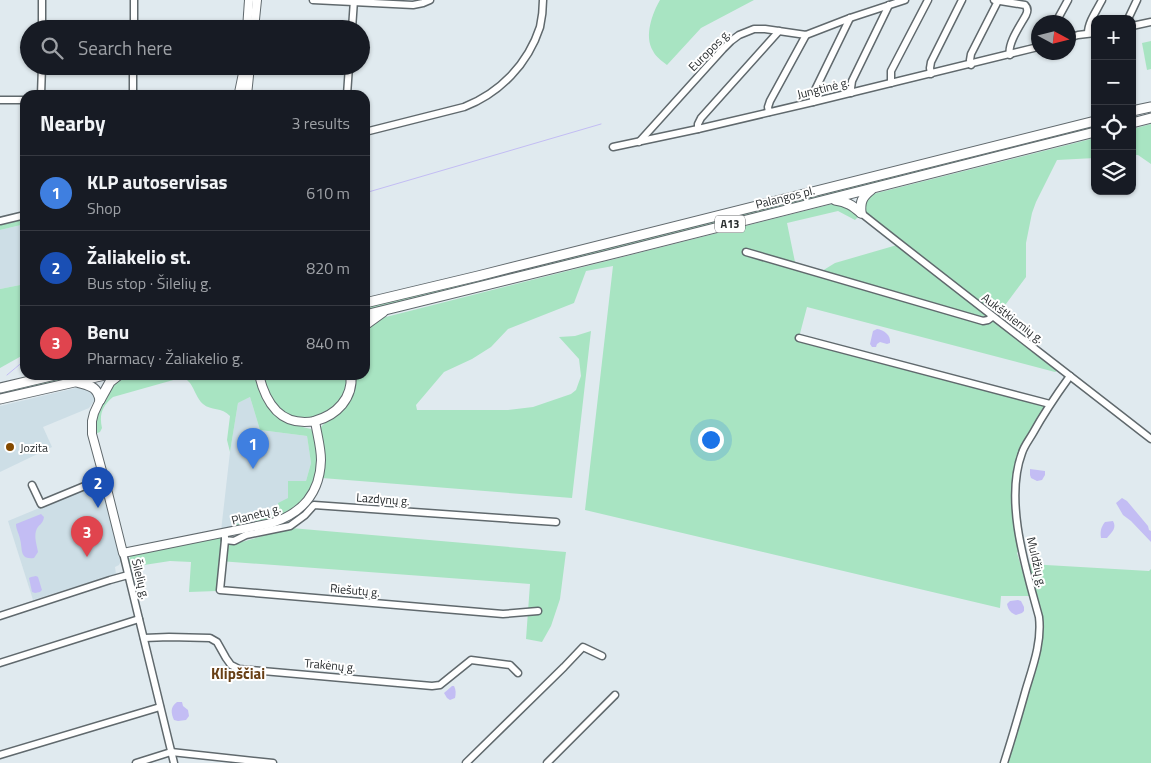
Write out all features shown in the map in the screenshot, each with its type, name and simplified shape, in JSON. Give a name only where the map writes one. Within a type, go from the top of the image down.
[{"type":"highway","points":[[240,90],[243,75]]},
{"type":"highway","points":[[1136,111],[1151,107]]},
{"type":"highway","points":[[1136,122],[1151,118]]},
{"type":"highway","name":"Palangos pl.","points":[[370,302],[1091,122]]},
{"type":"highway","name":"Palangos pl.","points":[[370,314],[1091,133]]},
{"type":"highway","points":[[861,213],[861,200],[874,188]]},
{"type":"highway","points":[[830,199],[846,202],[861,213]]},
{"type":"highway","points":[[370,299],[381,300]]},
{"type":"highway","points":[[370,321],[386,310]]},
{"type":"highway","points":[[0,388],[34,380]]},
{"type":"highway","points":[[0,399],[84,380]]},
{"type":"highway","points":[[100,400],[112,380]]},
{"type":"highway","points":[[316,421],[332,414],[344,402],[349,392],[351,380]]},
{"type":"highway","points":[[76,382],[93,387],[97,391],[100,400]]},
{"type":"main road","points":[[248,20],[249,0]]},
{"type":"main road","points":[[255,20],[257,0]]},
{"type":"main road","points":[[245,75],[246,90]]},
{"type":"main road","points":[[247,90],[249,75]]},
{"type":"main road","points":[[260,380],[265,396],[271,406],[279,413],[294,421],[316,421]]},
{"type":"main road","name":"Šilelių g.","points":[[100,400],[92,421],[92,434],[123,553]]},
{"type":"main road","name":"Planetų g.","points":[[123,553],[225,537],[272,524],[293,514],[303,506],[315,487],[320,470],[320,450],[316,421]]},
{"type":"street","points":[[42,0],[42,20]]},
{"type":"street","points":[[134,0],[134,20]]},
{"type":"street","points":[[313,0],[413,5],[430,0]]},
{"type":"street","points":[[370,131],[464,107],[493,92],[519,66],[532,46],[542,19],[543,0]]},
{"type":"street","name":"Europos g.","points":[[639,142],[731,41],[739,35],[754,29],[765,28],[806,35],[905,0]]},
{"type":"street","points":[[891,83],[891,71],[928,0]]},
{"type":"street","points":[[931,74],[931,62],[962,0]]},
{"type":"street","points":[[971,65],[971,54],[996,0],[1025,5],[1027,8],[1028,12],[1010,45],[1010,55]]},
{"type":"street","points":[[1060,15],[1068,0]]},
{"type":"street","points":[[1094,15],[1102,0]]},
{"type":"street","points":[[1130,15],[1137,0]]},
{"type":"street","points":[[353,20],[354,1]]},
{"type":"street","points":[[852,93],[852,81],[889,5]]},
{"type":"street","points":[[813,102],[815,90],[850,18]]},
{"type":"street","points":[[1076,36],[1091,33],[1088,29],[1091,22]]},
{"type":"street","points":[[1136,25],[1151,22]]},
{"type":"street","points":[[698,128],[701,118],[779,31]]},
{"type":"street","points":[[769,112],[770,101],[806,35]]},
{"type":"street","name":"Jungtinė g.","points":[[613,147],[852,93],[1031,50]]},
{"type":"street","points":[[41,90],[42,75]]},
{"type":"street","points":[[132,90],[133,75]]},
{"type":"street","points":[[347,90],[348,75]]},
{"type":"street","points":[[0,100],[20,100]]},
{"type":"street","name":"Aukštkiemių g.","points":[[861,213],[992,317],[1151,439]]},
{"type":"street","points":[[0,221],[20,216]]},
{"type":"street","points":[[746,252],[983,321],[992,317]]},
{"type":"street","points":[[799,338],[1050,404]]},
{"type":"street","name":"Muldžių g.","points":[[1004,763],[1034,664],[1040,637],[1039,617],[1023,555],[1015,504],[1015,478],[1023,451],[1050,404],[1070,376]]},
{"type":"street","points":[[32,485],[41,504],[104,478]]},
{"type":"street","name":"Lazdynų g.","points":[[225,537],[234,541],[246,535],[290,526],[305,515],[314,505],[556,522]]},
{"type":"street","name":"Riešutų g.","points":[[225,537],[220,590],[503,614],[538,611]]},
{"type":"street","name":"Šilelių g.","points":[[123,553],[174,763]]},
{"type":"street","points":[[0,616],[128,575]]},
{"type":"street","points":[[0,663],[139,619]]},
{"type":"street","name":"Trakėnų g.","points":[[144,638],[210,638],[217,642],[231,665],[247,670],[432,686],[440,685],[471,660],[510,664],[518,673]]},
{"type":"street","points":[[466,763],[582,646],[602,656]]},
{"type":"street","points":[[547,763],[615,695]]},
{"type":"street","points":[[0,755],[160,707]]},
{"type":"street","points":[[136,763],[171,752],[273,763]]},
{"type":"shaded area","points":[[20,225],[20,285],[0,289],[0,230]]},
{"type":"shaded area","points":[[877,329],[886,333],[890,343],[880,342],[876,347],[872,347],[870,344],[873,331]]},
{"type":"shaded area","points":[[84,386],[90,387],[96,398],[89,408],[43,427],[52,447],[0,472],[0,406]]},
{"type":"shaded area","points":[[250,397],[260,430],[307,436],[311,463],[306,481],[288,498],[279,512],[254,522],[236,524],[235,527],[221,531],[238,403]]},
{"type":"shaded area","points":[[1030,469],[1045,471],[1042,480],[1037,481],[1031,478]]},
{"type":"shaded area","points":[[102,482],[121,561],[115,567],[116,574],[33,600],[8,521]]},
{"type":"shaded area","points":[[1122,498],[1127,501],[1148,526],[1151,531],[1151,542],[1123,515],[1116,503]]},
{"type":"shaded area","points":[[41,514],[44,517],[35,533],[38,552],[34,558],[29,558],[22,553],[16,524]]},
{"type":"shaded area","points":[[1113,521],[1114,528],[1112,532],[1107,538],[1101,538],[1101,529],[1105,522]]},
{"type":"shaded area","points":[[36,576],[42,590],[35,593],[32,592],[29,578]]},
{"type":"shaded area","points":[[1010,601],[1021,601],[1024,611],[1016,615],[1010,611],[1007,604]]},
{"type":"shaded area","points":[[454,686],[456,692],[455,698],[450,700],[444,693]]},
{"type":"shaded area","points":[[177,702],[182,702],[183,706],[188,710],[189,716],[186,720],[174,720],[172,710]]},
{"type":"green space","points":[[660,0],[754,0],[701,28],[667,65],[654,53],[649,39],[650,25]]},
{"type":"green space","points":[[1151,41],[1151,69],[1147,70],[1142,43]]},
{"type":"green space","points":[[1151,124],[1151,164],[1136,155],[1136,128]]},
{"type":"green space","points":[[1091,126],[1091,130],[370,310],[370,306]]},
{"type":"green space","points":[[1091,139],[1091,158],[1057,160],[1032,213],[1026,243],[1026,277],[997,316],[865,213],[863,209],[866,199],[873,194]]},
{"type":"green space","points":[[842,203],[859,216],[855,220],[838,211],[787,223],[795,262],[822,271],[835,263],[897,245],[1057,371],[807,307],[798,341],[1046,405],[1020,452],[1012,487],[1019,550],[1017,553],[1030,596],[1001,596],[1000,608],[585,510],[613,266],[586,271],[574,303],[508,329],[491,347],[472,359],[444,372],[416,405],[417,410],[508,410],[533,407],[571,394],[576,390],[581,376],[579,359],[559,337],[575,336],[591,331],[572,498],[322,478],[320,429],[341,410],[352,380],[370,380],[370,325],[378,319]]},
{"type":"green space","points":[[20,218],[20,225],[0,230],[0,223]]},
{"type":"green space","points":[[20,285],[20,357],[0,368],[0,289]]},
{"type":"green space","points":[[52,380],[68,380],[0,395],[0,392]]},
{"type":"green space","points":[[117,380],[173,380],[113,397],[102,411],[102,428],[100,432],[95,434],[97,410]]},
{"type":"green space","points":[[187,380],[256,380],[262,398],[273,412],[288,422],[311,429],[316,437],[318,465],[313,485],[301,504],[286,514],[269,521],[235,527],[235,524],[254,522],[279,512],[278,503],[288,498],[288,481],[306,481],[311,463],[307,436],[260,430],[250,397],[238,403],[230,452],[227,440],[230,416],[224,411],[209,408],[203,404]]},
{"type":"green space","points":[[264,380],[346,380],[346,387],[342,397],[335,406],[326,413],[315,417],[304,419],[292,417],[282,412],[269,395]]},
{"type":"green space","points":[[291,528],[566,552],[560,599],[551,626],[542,642],[526,639],[530,584],[219,561],[217,591],[189,592],[191,562],[170,561],[131,567],[129,560],[131,555],[220,537],[227,544],[231,545]]},
{"type":"green space","points":[[1029,564],[1149,571],[1151,569],[1151,763],[1007,763],[1042,619]]},
{"type":"waterway","points":[[370,192],[601,124]]},
{"type":"waterway","points":[[7,375],[20,364]]},
{"type":"place","name":"Jozita","points":[[10,447]]},
{"type":"place","name":"KLP autoservisas","points":[[253,469]]},
{"type":"place","name":"Žaliakelio st.","points":[[98,508]]},
{"type":"place","name":"Benu","points":[[87,557]]},
{"type":"district","name":"Klipščiai","points":[[238,673]]}]
